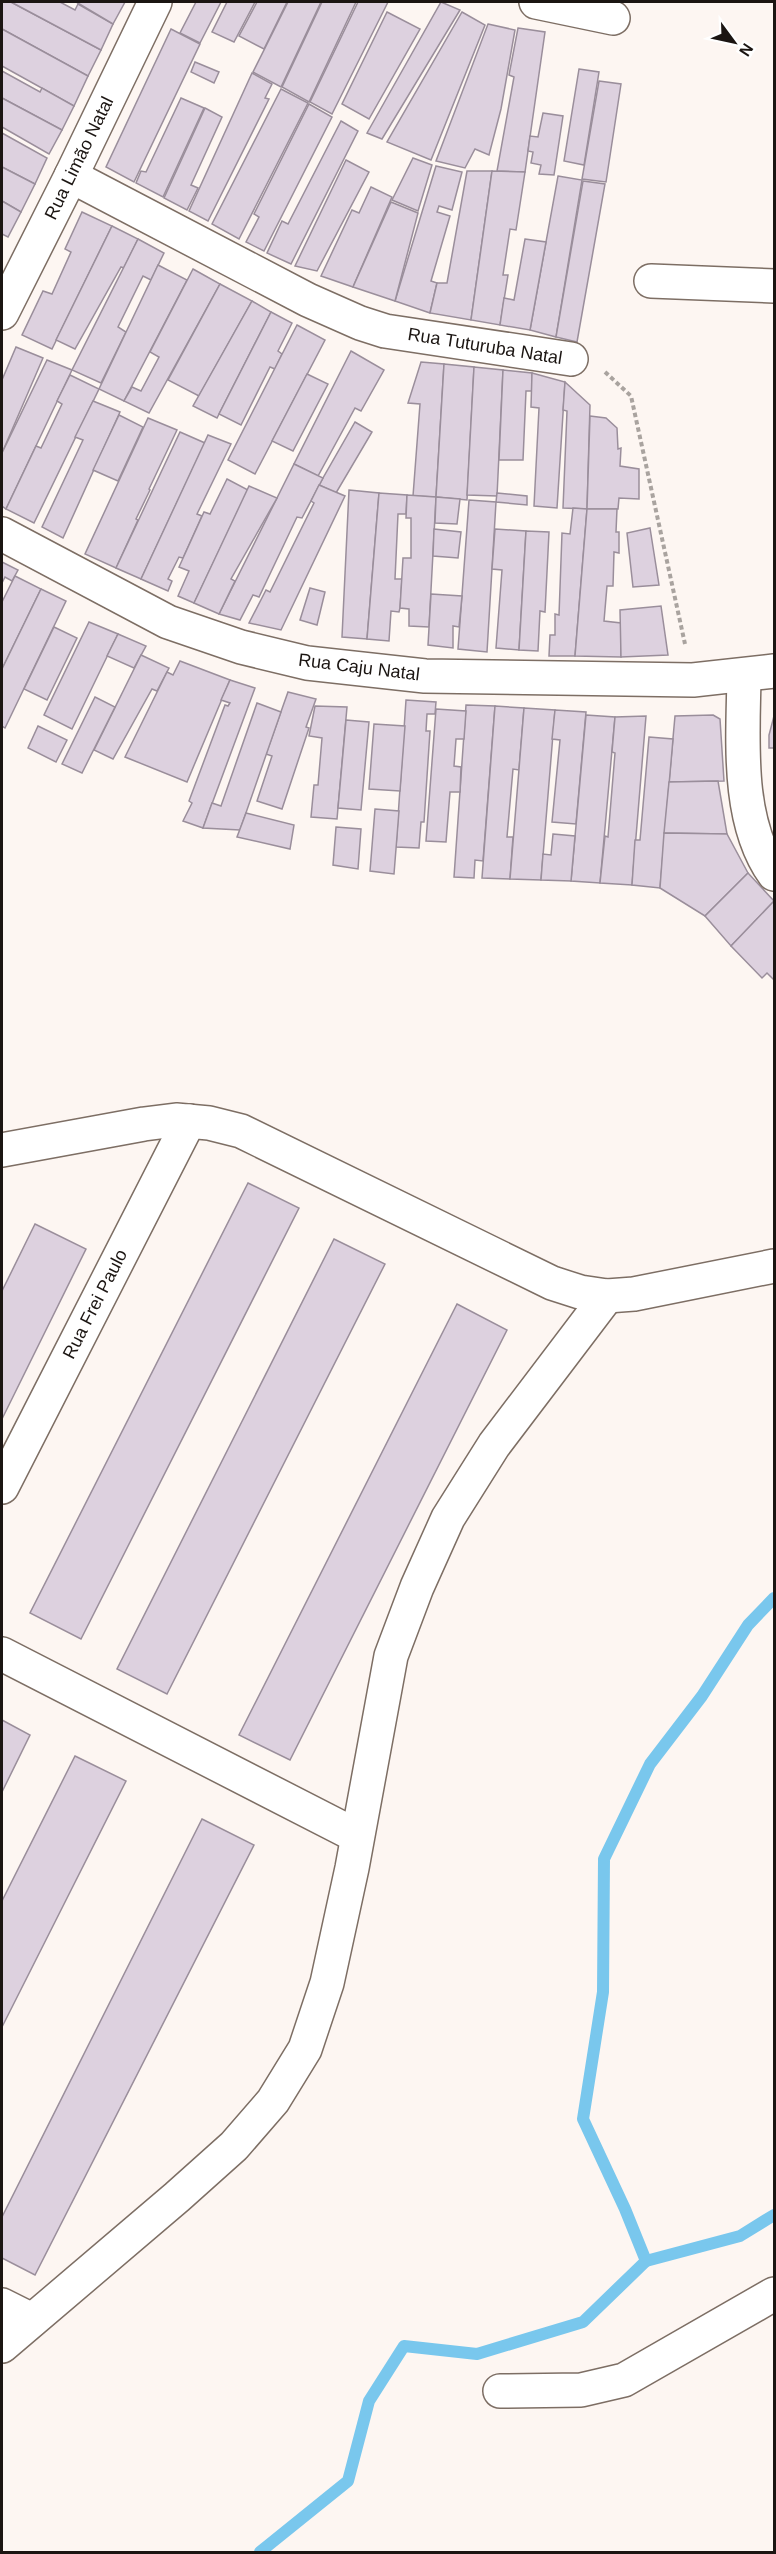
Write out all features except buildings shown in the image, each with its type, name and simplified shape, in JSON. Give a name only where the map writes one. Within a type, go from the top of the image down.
[{"type":"street","name":"Rua Limão Natal","points":[[2,313],[71,176],[154,2]]},
{"type":"street","points":[[536,2],[613,18]]},
{"type":"street","name":"Rua Tuturuba Natal","points":[[71,176],[308,300],[360,323],[386,331],[571,359]]},
{"type":"street","points":[[651,281],[774,286]]},
{"type":"street","name":"Rua Caju Natal","points":[[2,534],[168,622],[241,647],[308,663],[425,676],[693,680],[759,674]]},
{"type":"street","points":[[759,674],[743,757],[751,818],[761,851],[774,874]]},
{"type":"street","points":[[2,1150],[144,1124],[176,1120],[209,1123],[241,1131],[552,1283],[580,1292],[607,1296],[634,1294],[774,1266]]},
{"type":"street","name":"Rua Frei Paulo","points":[[2,1487],[189,1121]]},
{"type":"street","points":[[2,2346],[234,2146],[273,2101],[305,2049],[327,1983],[391,1656],[417,1587],[444,1528],[494,1445],[607,1296]]},
{"type":"street","points":[[2,1654],[357,1836]]},
{"type":"street","points":[[500,2391],[581,2390],[624,2380],[774,2294]]},
{"type":"street","points":[[2,2305],[32,2320]]},
{"type":"path","name":"Rua Tuturuba Natal","points":[[571,359],[598,365],[631,396],[693,680]]},
{"type":"waterway","points":[[260,2552],[348,2481],[369,2401],[404,2346],[477,2354],[583,2322],[646,2261],[625,2209],[583,2119],[603,1992],[604,1859],[650,1764],[702,1696],[748,1625],[774,1598]]},
{"type":"waterway","points":[[646,2261],[740,2236],[774,2215]]}]
